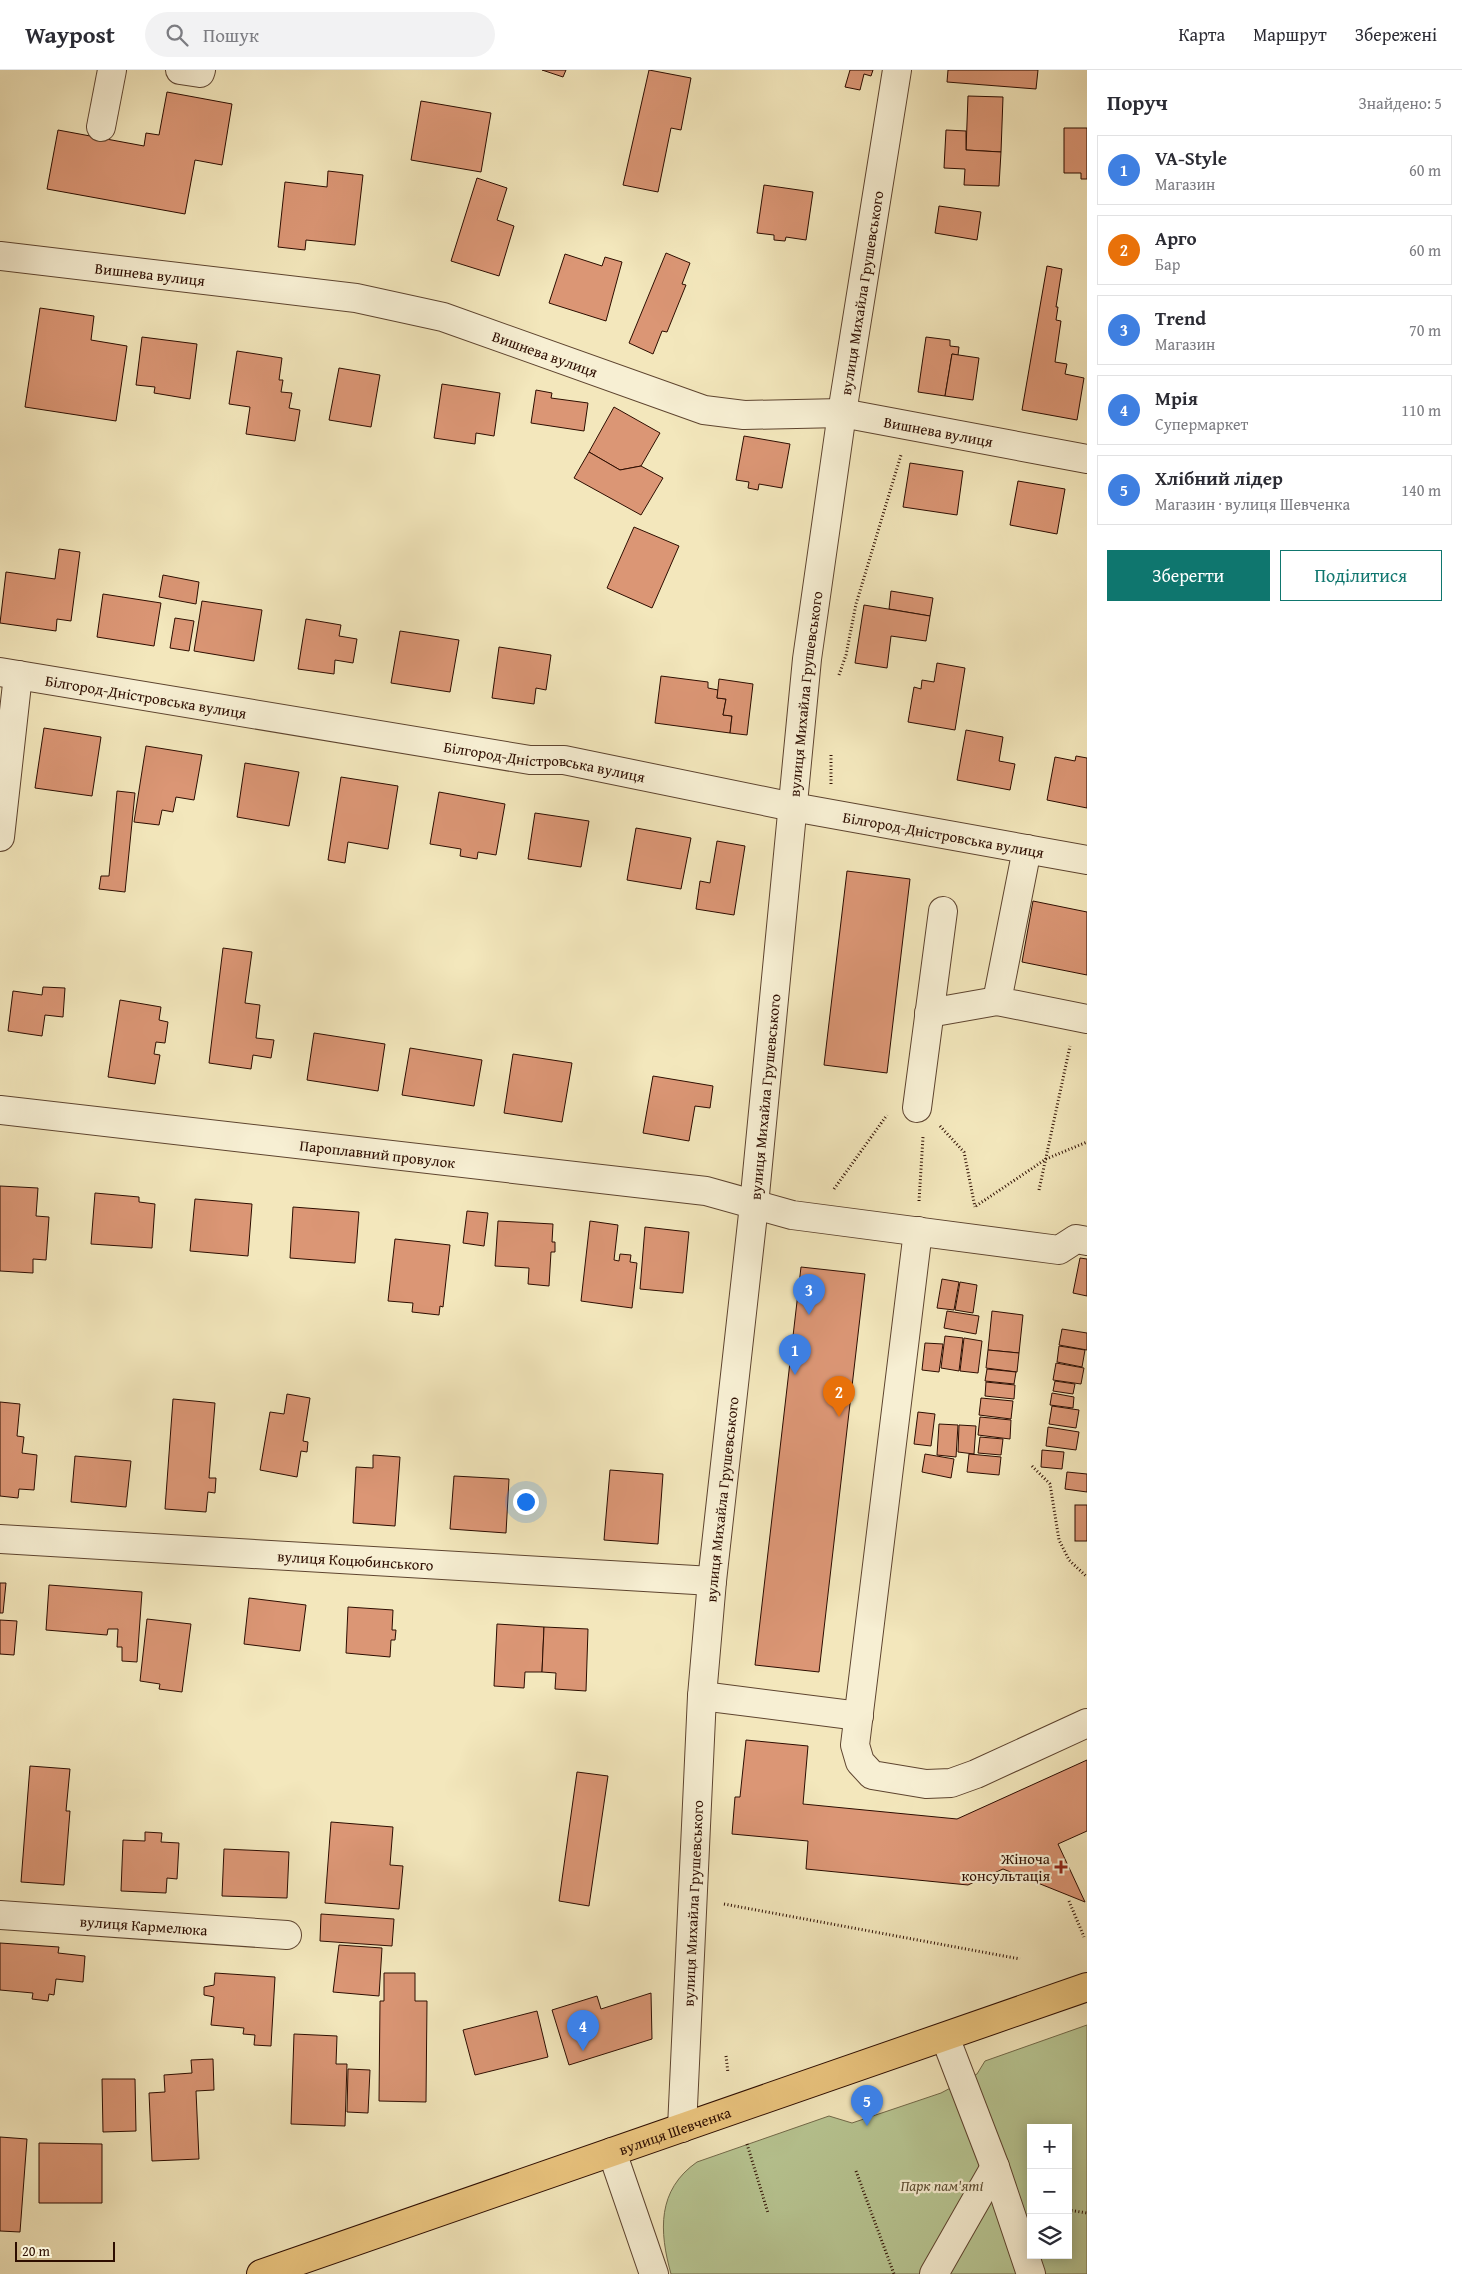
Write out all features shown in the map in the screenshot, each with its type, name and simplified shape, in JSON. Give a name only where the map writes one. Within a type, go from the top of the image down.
[{"type":"main road","name":"вулиця Шевченка","points":[[260,2274],[1087,1987]]},
{"type":"street","points":[[101,127],[112,70]]},
{"type":"street","points":[[180,70],[200,73],[200,70]]},
{"type":"street","name":"вулиця Михайла Грушевського","points":[[682,2128],[702,1696],[712,1581],[754,1205],[807,659],[842,413],[898,70]]},
{"type":"street","name":"Вишнева вулиця","points":[[0,256],[356,298],[443,317],[704,410],[744,415],[842,413],[1087,459]]},
{"type":"street","points":[[0,837],[9,674]]},
{"type":"street","name":"Білгород-Дністровська вулиця","points":[[9,674],[530,760],[564,760],[793,807],[1087,860]]},
{"type":"street","points":[[997,1002],[1027,849]]},
{"type":"street","points":[[918,1117],[943,911]]},
{"type":"street","points":[[930,1013],[997,1002],[1082,1018]]},
{"type":"street","name":"Пароплавний провулок","points":[[0,1110],[706,1190],[792,1215],[918,1219],[1059,1250],[1076,1239],[1087,1241]]},
{"type":"street","points":[[918,1219],[855,1745],[860,1762],[872,1775],[926,1784],[951,1783],[976,1774],[1087,1723]]},
{"type":"street","name":"вулиця Коцюбинського","points":[[0,1539],[712,1581]]},
{"type":"street","points":[[702,1696],[859,1716]]},
{"type":"street","name":"вулиця Кармелюка","points":[[0,1915],[287,1935]]},
{"type":"street","points":[[945,2037],[995,2167],[1031,2274]]},
{"type":"street","points":[[612,2152],[654,2274]]},
{"type":"street","points":[[934,2274],[995,2167]]},
{"type":"path","points":[[837,678],[846,655],[856,604],[902,451]]},
{"type":"path","points":[[831,750],[832,788]]},
{"type":"path","points":[[1039,1190],[1082,1018]]},
{"type":"path","points":[[830,1194],[918,1117]]},
{"type":"path","points":[[918,1117],[964,1152],[975,1207],[972,1216]]},
{"type":"path","points":[[918,1117],[918,1219]]},
{"type":"path","points":[[975,1207],[1046,1159],[1087,1142]]},
{"type":"path","points":[[1032,1466],[1050,1484],[1059,1540],[1069,1560],[1087,1577]]},
{"type":"path","points":[[1069,1901],[1084,1937]]},
{"type":"path","points":[[718,1903],[1020,1958]]},
{"type":"path","points":[[726,2056],[728,2073]]},
{"type":"path","points":[[747,2144],[768,2213]]},
{"type":"path","points":[[856,2171],[894,2274]]},
{"type":"path","points":[[1072,2211],[1087,2213]]},
{"type":"green space","name":"Парк пам'яті","points":[[1087,2025],[1087,2274],[671,2274],[664,2242],[664,2212],[674,2185],[697,2162],[829,2116],[852,2123],[941,2093],[977,2074],[985,2061]]},
{"type":"building","points":[[542,70],[566,70],[563,77]]},
{"type":"building","points":[[649,70],[691,78],[681,130],[671,128],[658,192],[623,185]]},
{"type":"building","points":[[850,70],[873,70],[871,76],[864,74],[860,90],[845,87]]},
{"type":"building","points":[[948,70],[1038,70],[1036,89],[947,82]]},
{"type":"building","points":[[167,92],[232,104],[222,165],[195,160],[185,214],[47,189],[58,130],[144,146],[146,133],[159,135]]},
{"type":"building","points":[[968,96],[1003,97],[1001,152],[966,150]]},
{"type":"building","points":[[421,101],[491,113],[481,172],[411,160]]},
{"type":"building","points":[[1064,128],[1087,128],[1087,179],[1081,179],[1081,173],[1064,173]]},
{"type":"building","points":[[946,130],[966,131],[966,150],[1001,152],[999,186],[964,185],[965,169],[944,168]]},
{"type":"building","points":[[328,171],[363,175],[355,245],[306,240],[305,250],[278,247],[285,182],[327,187]]},
{"type":"building","points":[[477,178],[507,188],[497,220],[514,226],[499,276],[451,261]]},
{"type":"building","points":[[764,185],[813,192],[806,240],[786,237],[785,241],[774,240],[774,235],[757,233]]},
{"type":"building","points":[[939,206],[981,212],[977,240],[935,233]]},
{"type":"building","points":[[666,253],[690,263],[682,284],[686,285],[667,332],[662,331],[653,354],[629,343]]},
{"type":"building","points":[[565,254],[602,266],[605,257],[622,262],[606,321],[549,303]]},
{"type":"building","points":[[1047,266],[1062,269],[1056,307],[1058,307],[1056,320],[1061,321],[1055,362],[1067,364],[1065,374],[1084,378],[1077,420],[1022,410]]},
{"type":"building","points":[[40,308],[94,316],[91,340],[127,346],[116,421],[25,407]]},
{"type":"building","points":[[142,337],[197,344],[190,399],[154,393],[155,387],[136,385]]},
{"type":"building","points":[[926,337],[950,340],[950,346],[959,347],[958,355],[952,354],[945,396],[918,392]]},
{"type":"building","points":[[237,351],[282,358],[279,380],[283,380],[281,392],[292,393],[289,408],[300,410],[295,441],[246,434],[250,407],[229,404]]},
{"type":"building","points":[[952,354],[979,358],[973,400],[945,396]]},
{"type":"building","points":[[339,368],[380,375],[371,427],[329,420]]},
{"type":"building","points":[[442,384],[500,393],[494,436],[476,433],[475,444],[434,438]]},
{"type":"building","points":[[536,390],[552,393],[551,398],[588,403],[584,431],[531,423]]},
{"type":"building","points":[[614,407],[660,433],[641,466],[620,470],[589,452]]},
{"type":"building","points":[[744,436],[790,444],[782,488],[759,484],[758,490],[748,488],[749,482],[736,480]]},
{"type":"building","points":[[589,452],[620,470],[641,466],[663,478],[641,515],[574,478]]},
{"type":"building","points":[[910,463],[963,471],[957,515],[903,507]]},
{"type":"building","points":[[1018,481],[1065,489],[1057,534],[1010,525]]},
{"type":"building","points":[[634,527],[679,546],[652,608],[607,588]]},
{"type":"building","points":[[59,549],[80,552],[71,621],[57,619],[56,631],[0,623],[6,572],[55,579]]},
{"type":"building","points":[[163,575],[199,582],[196,604],[159,597]]},
{"type":"building","points":[[891,591],[933,598],[930,616],[889,609]]},
{"type":"building","points":[[103,594],[161,603],[154,646],[97,637]]},
{"type":"building","points":[[202,601],[262,610],[254,661],[194,651]]},
{"type":"building","points":[[864,605],[930,616],[926,641],[891,636],[887,668],[855,663]]},
{"type":"building","points":[[175,618],[194,621],[189,651],[170,648]]},
{"type":"building","points":[[306,619],[341,625],[339,636],[357,639],[353,663],[335,660],[334,674],[298,669]]},
{"type":"building","points":[[400,631],[459,640],[450,692],[391,683]]},
{"type":"building","points":[[499,647],[551,655],[546,690],[536,688],[534,704],[492,698]]},
{"type":"building","points":[[937,663],[965,668],[955,730],[908,722],[914,687],[921,689],[922,680],[934,682]]},
{"type":"building","points":[[661,676],[708,682],[708,688],[718,690],[717,698],[726,699],[723,715],[732,716],[730,733],[655,723]]},
{"type":"building","points":[[719,679],[753,684],[747,735],[730,733],[732,716],[723,715],[726,699],[717,698]]},
{"type":"building","points":[[44,728],[101,737],[92,796],[35,788]]},
{"type":"building","points":[[966,730],[1003,737],[999,761],[1015,764],[1010,790],[957,780]]},
{"type":"building","points":[[146,746],[202,755],[194,800],[176,797],[173,812],[162,810],[159,825],[134,822]]},
{"type":"building","points":[[1076,756],[1087,758],[1087,808],[1047,800],[1055,757],[1075,761]]},
{"type":"building","points":[[245,763],[299,772],[289,826],[237,817]]},
{"type":"building","points":[[341,777],[398,786],[388,849],[348,842],[345,863],[328,860]]},
{"type":"building","points":[[117,791],[135,793],[125,892],[99,889],[101,876],[109,876]]},
{"type":"building","points":[[439,792],[505,804],[496,855],[478,852],[477,859],[460,856],[461,849],[430,844]]},
{"type":"building","points":[[535,813],[589,821],[581,867],[528,859]]},
{"type":"building","points":[[636,828],[691,838],[681,889],[627,880]]},
{"type":"building","points":[[717,841],[745,846],[734,915],[696,909],[700,881],[710,883]]},
{"type":"building","points":[[847,871],[910,879],[887,1073],[824,1065]]},
{"type":"building","points":[[1033,901],[1087,912],[1087,975],[1022,962]]},
{"type":"building","points":[[223,948],[252,952],[245,1003],[260,1005],[256,1038],[274,1040],[271,1058],[253,1055],[251,1069],[209,1063]]},
{"type":"building","points":[[43,987],[65,988],[63,1017],[45,1015],[42,1036],[8,1031],[13,991],[42,995]]},
{"type":"building","points":[[120,1000],[161,1007],[159,1020],[168,1022],[165,1043],[156,1042],[154,1054],[160,1055],[155,1084],[108,1077]]},
{"type":"building","points":[[314,1033],[385,1044],[378,1091],[307,1080]]},
{"type":"building","points":[[410,1048],[482,1060],[474,1106],[402,1095]]},
{"type":"building","points":[[513,1054],[572,1063],[562,1122],[504,1113]]},
{"type":"building","points":[[653,1076],[713,1086],[710,1108],[695,1106],[689,1141],[643,1133]]},
{"type":"building","points":[[0,1186],[38,1188],[36,1216],[49,1217],[46,1260],[33,1259],[33,1273],[0,1271]]},
{"type":"building","points":[[95,1193],[139,1197],[139,1202],[155,1204],[152,1248],[91,1244]]},
{"type":"building","points":[[195,1199],[252,1204],[248,1256],[190,1251]]},
{"type":"building","points":[[293,1207],[359,1212],[355,1263],[290,1258]]},
{"type":"building","points":[[467,1211],[488,1213],[484,1246],[463,1243]]},
{"type":"building","points":[[498,1221],[553,1224],[552,1242],[555,1242],[555,1252],[551,1252],[549,1286],[528,1284],[529,1268],[495,1266]]},
{"type":"building","points":[[590,1221],[618,1225],[614,1260],[619,1261],[620,1254],[631,1255],[630,1262],[637,1263],[632,1308],[581,1301]]},
{"type":"building","points":[[645,1227],[689,1232],[683,1293],[640,1289]]},
{"type":"building","points":[[395,1239],[450,1245],[443,1307],[440,1306],[439,1315],[412,1312],[413,1303],[388,1301]]},
{"type":"building","points":[[1080,1258],[1087,1259],[1087,1296],[1073,1293]]},
{"type":"building","points":[[801,1267],[865,1274],[819,1672],[755,1665]]},
{"type":"building","points":[[942,1279],[959,1282],[954,1310],[937,1308]]},
{"type":"building","points":[[960,1282],[977,1285],[973,1313],[955,1310]]},
{"type":"building","points":[[947,1311],[979,1316],[976,1334],[944,1328]]},
{"type":"building","points":[[992,1311],[1023,1315],[1019,1353],[988,1350]]},
{"type":"building","points":[[1062,1329],[1087,1333],[1087,1350],[1059,1345]]},
{"type":"building","points":[[945,1336],[963,1338],[959,1371],[941,1368]]},
{"type":"building","points":[[964,1338],[982,1341],[978,1373],[960,1371]]},
{"type":"building","points":[[925,1343],[943,1344],[939,1372],[922,1370]]},
{"type":"building","points":[[1059,1346],[1085,1350],[1082,1367],[1057,1362]]},
{"type":"building","points":[[988,1350],[1019,1353],[1017,1372],[986,1368]]},
{"type":"building","points":[[1056,1363],[1084,1368],[1081,1384],[1053,1380]]},
{"type":"building","points":[[987,1369],[1016,1372],[1014,1384],[985,1381]]},
{"type":"building","points":[[1055,1381],[1075,1384],[1073,1394],[1053,1391]]},
{"type":"building","points":[[986,1382],[1015,1385],[1014,1399],[985,1396]]},
{"type":"building","points":[[1052,1393],[1074,1397],[1073,1408],[1050,1405]]},
{"type":"building","points":[[287,1394],[310,1398],[303,1441],[308,1442],[307,1452],[301,1451],[297,1477],[260,1470],[270,1412],[284,1414]]},
{"type":"building","points":[[981,1398],[1013,1401],[1011,1419],[979,1415]]},
{"type":"building","points":[[173,1399],[215,1403],[209,1478],[216,1478],[215,1493],[208,1492],[206,1512],[165,1509]]},
{"type":"building","points":[[0,1402],[20,1404],[17,1436],[24,1437],[22,1453],[37,1455],[34,1490],[19,1489],[18,1498],[0,1496]]},
{"type":"building","points":[[1052,1406],[1079,1410],[1076,1428],[1049,1424]]},
{"type":"building","points":[[918,1412],[935,1414],[931,1446],[914,1444]]},
{"type":"building","points":[[980,1417],[1011,1420],[1010,1439],[978,1435]]},
{"type":"building","points":[[939,1424],[958,1425],[956,1457],[937,1455]]},
{"type":"building","points":[[959,1425],[976,1426],[974,1454],[958,1452]]},
{"type":"building","points":[[1048,1427],[1079,1432],[1076,1450],[1046,1446]]},
{"type":"building","points":[[980,1437],[1003,1439],[1001,1455],[978,1453]]},
{"type":"building","points":[[1042,1450],[1064,1452],[1062,1469],[1041,1467]]},
{"type":"building","points":[[925,1454],[954,1459],[951,1478],[922,1472]]},
{"type":"building","points":[[969,1454],[1001,1457],[999,1475],[967,1472]]},
{"type":"building","points":[[373,1455],[400,1457],[395,1526],[353,1523],[356,1467],[373,1468]]},
{"type":"building","points":[[75,1456],[131,1461],[126,1507],[71,1502]]},
{"type":"building","points":[[610,1470],[663,1474],[658,1544],[604,1540]]},
{"type":"building","points":[[1067,1472],[1087,1474],[1087,1492],[1065,1489]]},
{"type":"building","points":[[454,1476],[509,1479],[506,1533],[450,1529]]},
{"type":"building","points":[[1075,1505],[1087,1505],[1087,1541],[1075,1541]]},
{"type":"building","points":[[0,1583],[6,1583],[3,1613],[0,1613]]},
{"type":"building","points":[[49,1585],[142,1592],[137,1662],[122,1661],[122,1647],[117,1647],[118,1629],[108,1629],[107,1635],[46,1630]]},
{"type":"building","points":[[249,1598],[306,1605],[300,1651],[244,1644]]},
{"type":"building","points":[[348,1607],[393,1610],[392,1630],[396,1630],[395,1640],[391,1640],[390,1657],[346,1653]]},
{"type":"building","points":[[147,1619],[191,1624],[182,1692],[159,1689],[160,1684],[140,1681]]},
{"type":"building","points":[[0,1620],[17,1621],[14,1655],[0,1654]]},
{"type":"building","points":[[497,1624],[544,1627],[542,1672],[525,1672],[524,1688],[494,1686]]},
{"type":"building","points":[[544,1627],[588,1629],[586,1691],[555,1689],[556,1673],[542,1672]]},
{"type":"building","points":[[746,1740],[808,1746],[803,1804],[957,1819],[1087,1760],[1087,1831],[1058,1844],[1085,1902],[1003,1869],[968,1885],[806,1869],[808,1841],[732,1834],[735,1797],[740,1797]]},
{"type":"building","points":[[30,1766],[70,1769],[66,1811],[70,1811],[64,1885],[21,1882]]},
{"type":"building","points":[[577,1772],[608,1776],[589,1906],[559,1901]]},
{"type":"building","points":[[331,1822],[393,1827],[390,1865],[403,1866],[399,1909],[325,1903]]},
{"type":"building","points":[[145,1832],[162,1833],[161,1842],[179,1843],[177,1879],[167,1878],[166,1893],[121,1891],[123,1840],[145,1841]]},
{"type":"building","points":[[224,1849],[289,1852],[287,1898],[222,1896]]},
{"type":"building","points":[[321,1914],[394,1919],[392,1946],[320,1941]]},
{"type":"building","points":[[0,1943],[59,1947],[58,1953],[85,1956],[83,1982],[56,1979],[54,1995],[49,1994],[48,2001],[32,1999],[33,1993],[0,1990]]},
{"type":"building","points":[[339,1945],[382,1948],[379,1996],[333,1992]]},
{"type":"building","points":[[215,1973],[275,1977],[271,2046],[254,2045],[255,2035],[243,2034],[244,2028],[211,2025],[214,1997],[204,1995],[204,1987],[214,1985]]},
{"type":"building","points":[[384,1973],[415,1973],[415,2001],[427,2001],[426,2102],[379,2101],[380,2001],[384,2001]]},
{"type":"building","points":[[651,1993],[652,2039],[569,2065],[552,2010],[597,1996],[601,2009]]},
{"type":"building","points":[[537,2011],[548,2057],[475,2075],[463,2030]]},
{"type":"building","points":[[294,2034],[337,2036],[336,2064],[347,2064],[345,2126],[291,2124]]},
{"type":"building","points":[[213,2059],[214,2090],[196,2091],[199,2159],[152,2161],[149,2093],[165,2092],[164,2075],[192,2073],[191,2060]]},
{"type":"building","points":[[348,2069],[370,2070],[368,2113],[347,2112]]},
{"type":"building","points":[[102,2079],[135,2079],[136,2131],[103,2132]]},
{"type":"building","points":[[0,2137],[27,2139],[20,2232],[0,2231]]},
{"type":"building","points":[[39,2143],[102,2144],[102,2203],[39,2203]]},
{"type":"place","name":"Trend","points":[[809,1315]]},
{"type":"place","name":"VA-Style","points":[[795,1375]]},
{"type":"place","name":"Арго","points":[[839,1417]]},
{"type":"place","name":"Жіноча консультація","points":[[1061,1867]]},
{"type":"place","name":"Мрія","points":[[583,2051]]},
{"type":"place","name":"Хлібний лідер","points":[[867,2126]]}]
